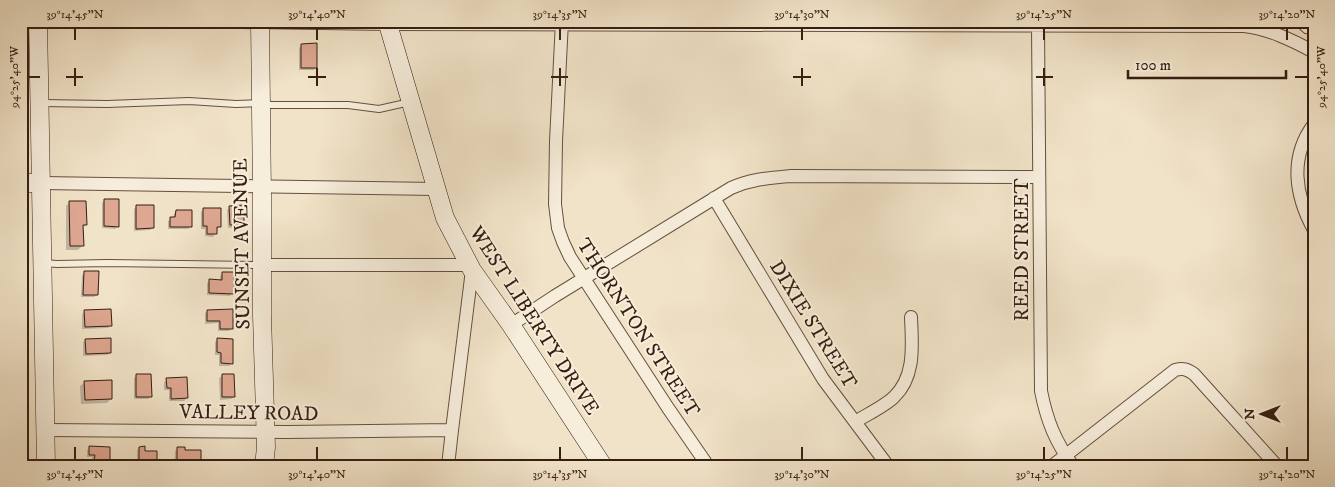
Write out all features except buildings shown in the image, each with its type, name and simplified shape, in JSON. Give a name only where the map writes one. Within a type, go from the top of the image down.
[{"type":"main road","points":[[38,21],[46,466]]},
{"type":"main road","name":"SUNSET AVENUE","points":[[260,22],[262,265],[266,432],[264,466]]},
{"type":"main road","name":"WEST LIBERTY DRIVE","points":[[387,22],[445,218],[471,268],[511,325],[603,466]]},
{"type":"main road","points":[[21,184],[41,183]]},
{"type":"street","points":[[176,21],[949,23],[1038,26],[1245,24],[1268,31],[1314,52]]},
{"type":"street","name":"THORNTON STREET","points":[[562,23],[556,141],[555,204],[558,228],[570,257],[708,466]]},
{"type":"street","name":"REED STREET","points":[[1038,26],[1042,390],[1049,424],[1058,443],[1073,466]]},
{"type":"street","points":[[1314,124],[1301,148],[1297,175],[1301,202],[1314,230]]},
{"type":"street","points":[[511,325],[714,198],[745,182],[791,176],[1039,177]]},
{"type":"street","points":[[41,183],[436,189]]},
{"type":"street","name":"DIXIE STREET","points":[[714,198],[823,379],[888,466]]},
{"type":"street","points":[[262,265],[471,268],[448,466]]},
{"type":"street","points":[[855,422],[893,398],[906,380],[912,360],[911,317]]},
{"type":"street","points":[[1052,466],[1175,370],[1181,368],[1194,374],[1277,466]]},
{"type":"street","name":"VALLEY ROAD","points":[[46,430],[266,432],[452,430]]},
{"type":"lane","points":[[1296,21],[1306,30]]},
{"type":"lane","points":[[40,103],[107,104],[189,101],[236,104],[261,103],[271,105],[348,105],[379,109],[411,102]]},
{"type":"lane","points":[[43,262],[57,264],[262,265]]}]
